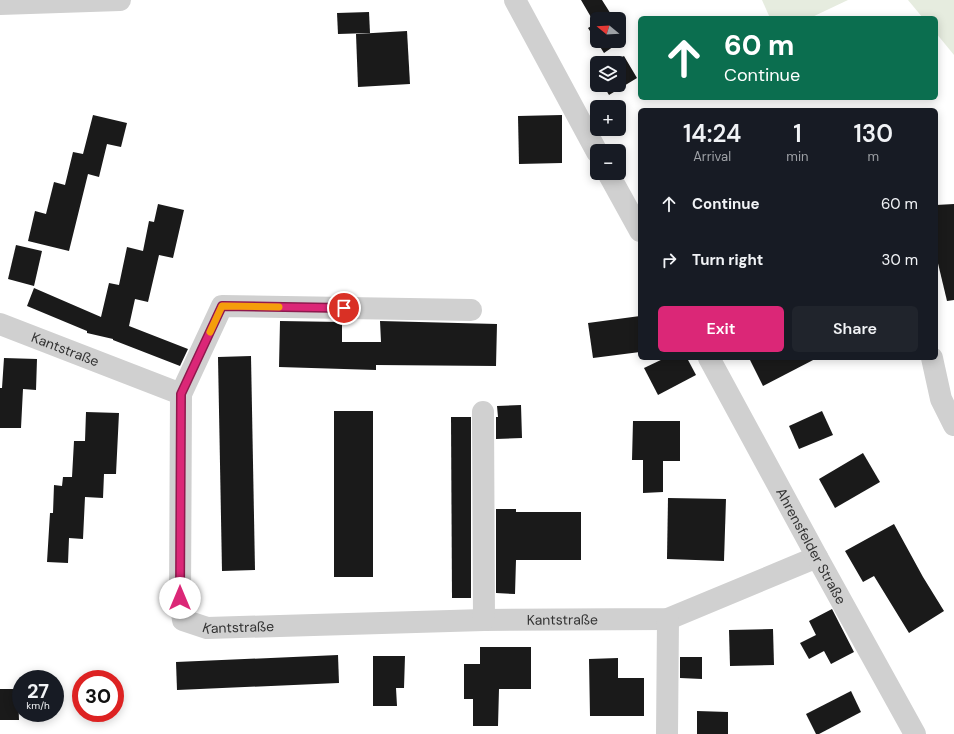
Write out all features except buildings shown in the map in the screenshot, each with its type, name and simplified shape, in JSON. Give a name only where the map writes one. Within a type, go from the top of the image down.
[{"type":"street","points":[[0,4],[120,0]]},
{"type":"street","points":[[515,0],[593,144]]},
{"type":"street","points":[[612,180],[638,227]]},
{"type":"street","points":[[181,394],[222,306],[471,310]]},
{"type":"street","name":"Kantstraße","points":[[2,331],[181,394],[180,598],[183,620],[207,628],[484,620],[668,619],[816,557]]},
{"type":"street","name":"Ahrensfelder Straße","points":[[710,360],[816,557],[915,734]]},
{"type":"street","points":[[932,360],[941,399],[954,425]]},
{"type":"street","points":[[483,412],[484,620]]},
{"type":"street","points":[[667,734],[668,619]]},
{"type":"shaded area","points":[[762,0],[848,0],[814,16],[769,16]]},
{"type":"shaded area","points":[[908,0],[954,0],[954,55],[938,35],[938,16],[921,16]]},
{"type":"slow traffic","points":[[210,332],[222,306],[279,307]]},
{"type":"route","points":[[180,598],[181,394],[222,306],[344,308]]}]
